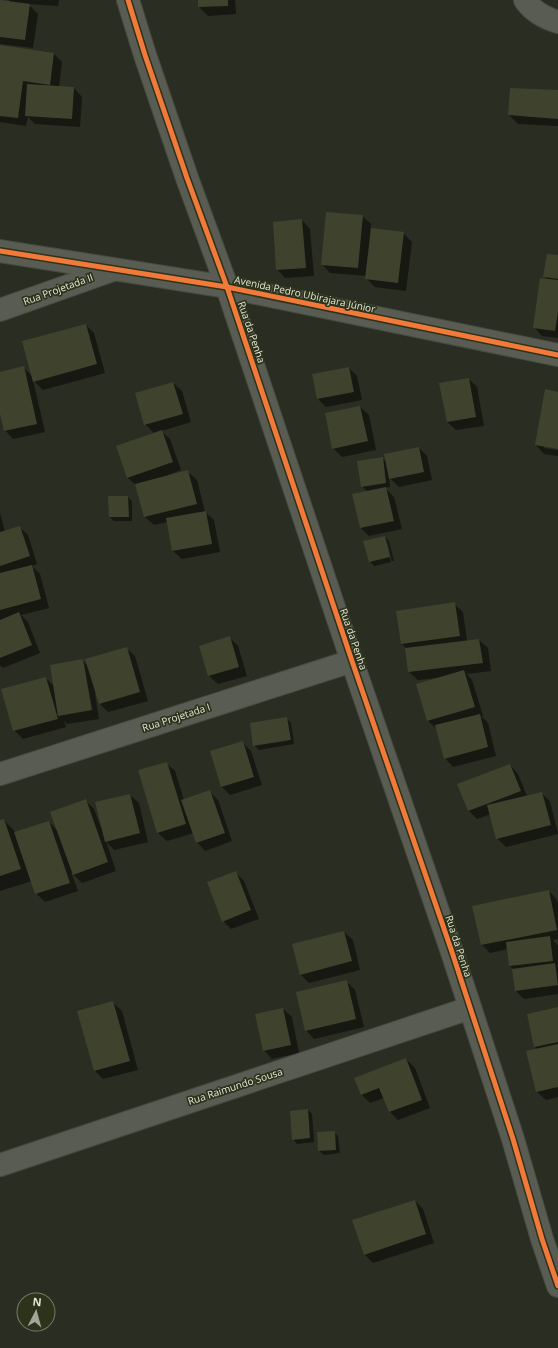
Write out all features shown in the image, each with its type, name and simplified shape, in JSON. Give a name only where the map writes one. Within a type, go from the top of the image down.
[{"type":"street","name":"Rua da Penha","points":[[128,0],[145,55],[187,178],[227,286],[352,661],[452,952],[513,1139],[542,1239],[558,1286]]},
{"type":"street","points":[[525,0],[530,8],[547,18],[558,22]]},
{"type":"street","name":"Avenida Pedro Ubirajara Júnior","points":[[0,251],[227,286],[558,355]]},
{"type":"street","name":"Rua Projetada II","points":[[0,310],[116,269]]},
{"type":"street","name":"Rua Projetada I","points":[[0,774],[352,661]]},
{"type":"street","name":"Rua Raimundo Sousa","points":[[0,1164],[470,1008]]},
{"type":"building","points":[[0,0],[30,4],[25,40],[0,37]]},
{"type":"building","points":[[198,0],[228,0],[228,6],[198,7]]},
{"type":"building","points":[[0,45],[54,53],[50,85],[23,81],[18,118],[0,116]]},
{"type":"building","points":[[27,84],[74,87],[72,119],[25,116]]},
{"type":"building","points":[[510,88],[558,90],[558,119],[508,115]]},
{"type":"building","points":[[326,212],[363,215],[358,268],[321,265]]},
{"type":"building","points":[[302,219],[306,268],[276,270],[273,222]]},
{"type":"building","points":[[371,228],[404,232],[398,283],[365,279]]},
{"type":"building","points":[[547,254],[558,255],[558,279],[543,277]]},
{"type":"building","points":[[540,278],[558,280],[558,312],[555,331],[533,328]]},
{"type":"building","points":[[86,324],[97,364],[33,382],[22,341]]},
{"type":"building","points":[[24,366],[37,424],[4,431],[0,414],[0,372]]},
{"type":"building","points":[[349,367],[354,392],[317,399],[312,374]]},
{"type":"building","points":[[469,378],[476,417],[447,422],[439,383]]},
{"type":"building","points":[[173,382],[183,414],[144,425],[135,393]]},
{"type":"building","points":[[545,389],[558,392],[558,449],[535,445]]},
{"type":"building","points":[[360,406],[368,441],[332,449],[325,413]]},
{"type":"building","points":[[162,430],[173,462],[127,478],[116,446]]},
{"type":"building","points":[[419,447],[424,472],[389,479],[384,454]]},
{"type":"building","points":[[383,457],[386,483],[361,487],[357,461]]},
{"type":"building","points":[[188,470],[197,504],[144,517],[135,484]]},
{"type":"building","points":[[386,487],[394,521],[360,528],[352,494]]},
{"type":"building","points":[[108,496],[128,496],[129,517],[109,517]]},
{"type":"building","points":[[206,511],[212,544],[172,551],[166,518]]},
{"type":"building","points":[[20,526],[30,556],[0,566],[0,532]]},
{"type":"building","points":[[385,536],[390,557],[369,562],[363,541]]},
{"type":"building","points":[[32,565],[41,599],[0,610],[0,573]]},
{"type":"building","points":[[455,602],[460,636],[401,644],[396,611]]},
{"type":"building","points":[[19,612],[32,645],[0,658],[0,620]]},
{"type":"building","points":[[230,636],[239,667],[208,676],[199,646]]},
{"type":"building","points":[[479,639],[483,663],[408,672],[405,648]]},
{"type":"building","points":[[127,647],[140,692],[99,704],[85,659]]},
{"type":"building","points":[[83,659],[92,710],[58,716],[50,665]]},
{"type":"building","points":[[464,670],[475,707],[427,721],[416,684]]},
{"type":"building","points":[[46,677],[58,719],[13,731],[1,689]]},
{"type":"building","points":[[480,714],[488,747],[444,759],[435,725]]},
{"type":"building","points":[[287,717],[291,740],[253,746],[250,723]]},
{"type":"building","points":[[243,741],[254,777],[221,787],[210,751]]},
{"type":"building","points":[[167,762],[186,824],[157,833],[138,770]]},
{"type":"building","points":[[510,764],[521,791],[468,811],[457,784]]},
{"type":"building","points":[[210,790],[225,833],[196,843],[181,800]]},
{"type":"building","points":[[542,792],[551,825],[496,839],[487,805]]},
{"type":"building","points":[[130,794],[140,833],[105,842],[95,802]]},
{"type":"building","points":[[86,799],[108,862],[73,875],[50,812]]},
{"type":"building","points":[[4,819],[21,869],[0,876],[0,820]]},
{"type":"building","points":[[49,821],[70,883],[35,894],[14,832]]},
{"type":"building","points":[[236,871],[251,910],[222,922],[207,882]]},
{"type":"building","points":[[549,890],[557,930],[481,945],[472,906]]},
{"type":"building","points":[[344,931],[352,961],[300,975],[292,944]]},
{"type":"building","points":[[550,936],[553,961],[509,966],[506,942]]},
{"type":"building","points":[[555,963],[558,985],[515,991],[512,969]]},
{"type":"building","points":[[347,980],[356,1019],[305,1031],[296,992]]},
{"type":"building","points":[[113,1001],[130,1061],[94,1071],[77,1011]]},
{"type":"building","points":[[558,1007],[558,1042],[534,1047],[527,1014]]},
{"type":"building","points":[[283,1008],[291,1045],[263,1051],[255,1014]]},
{"type":"building","points":[[558,1044],[558,1087],[536,1092],[526,1051]]},
{"type":"building","points":[[406,1058],[422,1100],[389,1112],[379,1088],[361,1095],[354,1078]]},
{"type":"building","points":[[308,1109],[310,1138],[292,1140],[290,1111]]},
{"type":"building","points":[[335,1131],[336,1150],[318,1151],[317,1132]]},
{"type":"building","points":[[415,1200],[426,1234],[364,1255],[352,1220]]},
{"type":"cycle path","points":[[128,0],[145,55],[187,178],[227,287],[352,661],[452,952],[513,1139],[542,1239],[558,1286]]},
{"type":"cycle path","points":[[0,251],[227,287],[558,355]]}]
